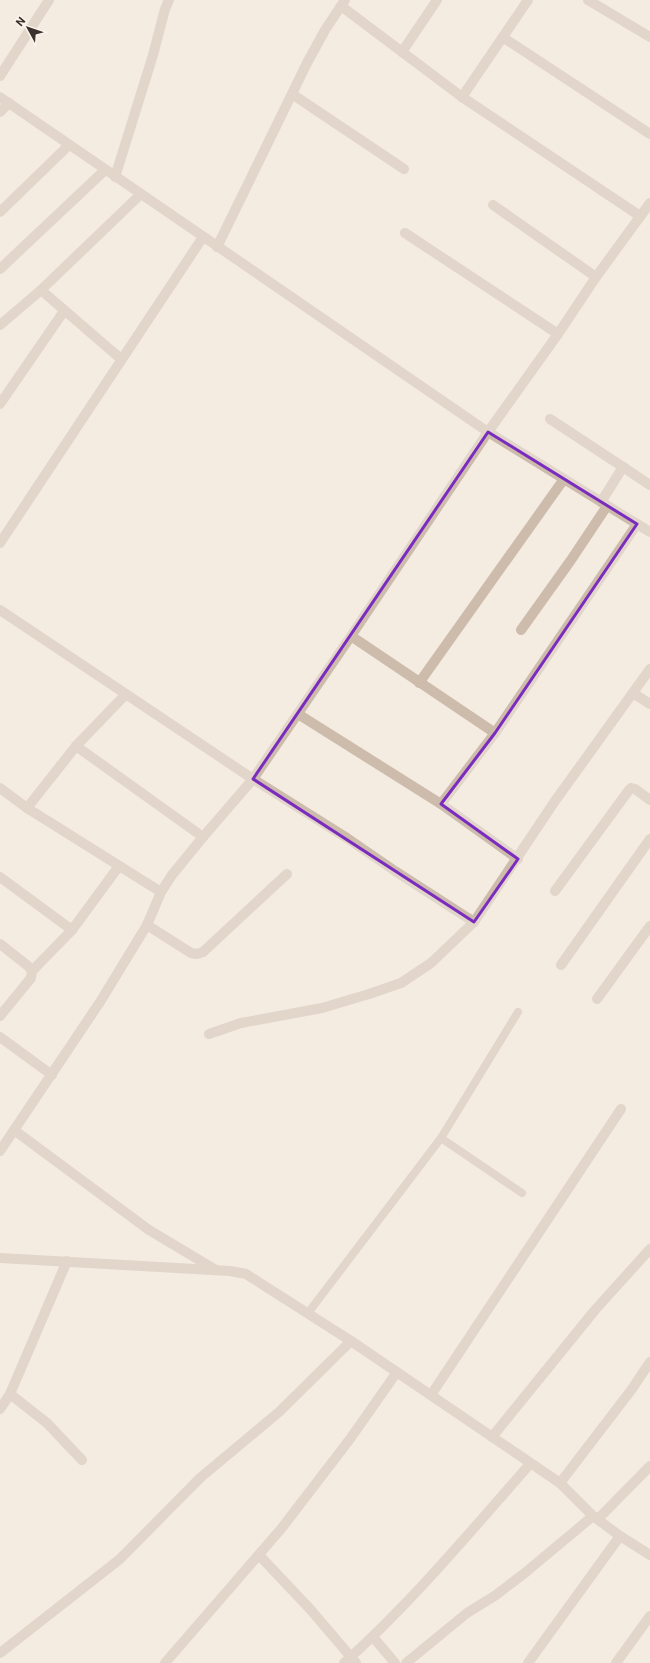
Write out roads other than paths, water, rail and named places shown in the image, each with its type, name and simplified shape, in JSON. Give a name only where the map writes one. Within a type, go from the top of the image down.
[{"type":"street","points":[[115,177],[153,55],[165,9],[170,0]]},
{"type":"street","points":[[402,52],[437,0]]},
{"type":"street","points":[[462,97],[504,38],[528,0]]},
{"type":"street","points":[[588,0],[650,37]]},
{"type":"street","points":[[0,76],[45,1]]},
{"type":"street","points":[[218,247],[292,94],[326,30],[343,3],[402,52],[462,97],[640,216]]},
{"type":"street","points":[[504,38],[650,134]]},
{"type":"street","points":[[292,94],[404,169]]},
{"type":"street","points":[[0,97],[488,432],[650,532]]},
{"type":"street","points":[[0,112],[9,103]]},
{"type":"street","points":[[0,212],[69,145]]},
{"type":"street","points":[[0,269],[105,170]]},
{"type":"street","points":[[0,325],[41,290],[141,194]]},
{"type":"street","points":[[0,1151],[100,1002],[147,925],[161,892],[172,875],[253,779],[488,432],[650,202]]},
{"type":"street","points":[[493,205],[596,277]]},
{"type":"street","points":[[405,233],[558,334]]},
{"type":"street","points":[[0,543],[203,237]]},
{"type":"street","points":[[41,290],[121,359]]},
{"type":"street","points":[[0,404],[64,311]]},
{"type":"street","points":[[550,419],[650,485]]},
{"type":"street","points":[[520,630],[571,560],[604,504],[623,467]]},
{"type":"street","points":[[419,683],[564,479]]},
{"type":"street","points":[[441,804],[495,733],[637,524]]},
{"type":"street","points":[[0,610],[253,779],[347,838],[474,922]]},
{"type":"street","points":[[351,636],[495,733]]},
{"type":"street","points":[[209,1034],[241,1023],[322,1008],[401,983],[431,963],[474,922],[555,801],[650,669]]},
{"type":"street","points":[[634,693],[650,704]]},
{"type":"street","points":[[27,808],[76,746],[126,694]]},
{"type":"street","points":[[298,714],[441,804],[518,858]]},
{"type":"street","points":[[76,746],[203,837]]},
{"type":"street","points":[[0,788],[27,808],[161,892]]},
{"type":"street","points":[[555,891],[631,788],[635,789],[650,800]]},
{"type":"street","points":[[561,965],[650,839]]},
{"type":"street","points":[[0,1016],[31,978],[32,971],[72,930],[119,866]]},
{"type":"street","points":[[147,925],[191,953],[197,954],[203,952],[287,874]]},
{"type":"street","points":[[0,877],[72,930]]},
{"type":"street","points":[[597,999],[650,926]]},
{"type":"street","points":[[0,944],[28,966],[32,971]]},
{"type":"street","points":[[0,1037],[52,1075]]},
{"type":"street","points":[[431,1395],[620,1109]]},
{"type":"street","points":[[14,1130],[149,1230],[218,1271]]},
{"type":"street","points":[[492,1437],[585,1322],[650,1249]]},
{"type":"street","points":[[0,1258],[230,1271],[246,1274],[351,1341],[560,1483],[595,1517],[620,1536],[650,1555]]},
{"type":"street","points":[[1,1404],[10,1394],[67,1261]]},
{"type":"street","points":[[0,1653],[120,1559],[200,1478],[279,1412],[351,1341]]},
{"type":"street","points":[[560,1483],[632,1389],[650,1362]]},
{"type":"street","points":[[165,1663],[281,1529],[350,1439],[397,1372]]},
{"type":"street","points":[[10,1394],[47,1423],[82,1460]]},
{"type":"street","points":[[259,1555],[310,1609],[351,1661],[434,1573],[530,1464]]},
{"type":"street","points":[[406,1663],[467,1613],[496,1595],[595,1517],[650,1466]]},
{"type":"street","points":[[528,1663],[620,1536]]},
{"type":"street","points":[[616,1663],[650,1616]]},
{"type":"street","points":[[373,1637],[395,1663]]},
{"type":"lane","points":[[308,1313],[441,1138],[518,1012]]},
{"type":"lane","points":[[441,1138],[522,1193]]}]
